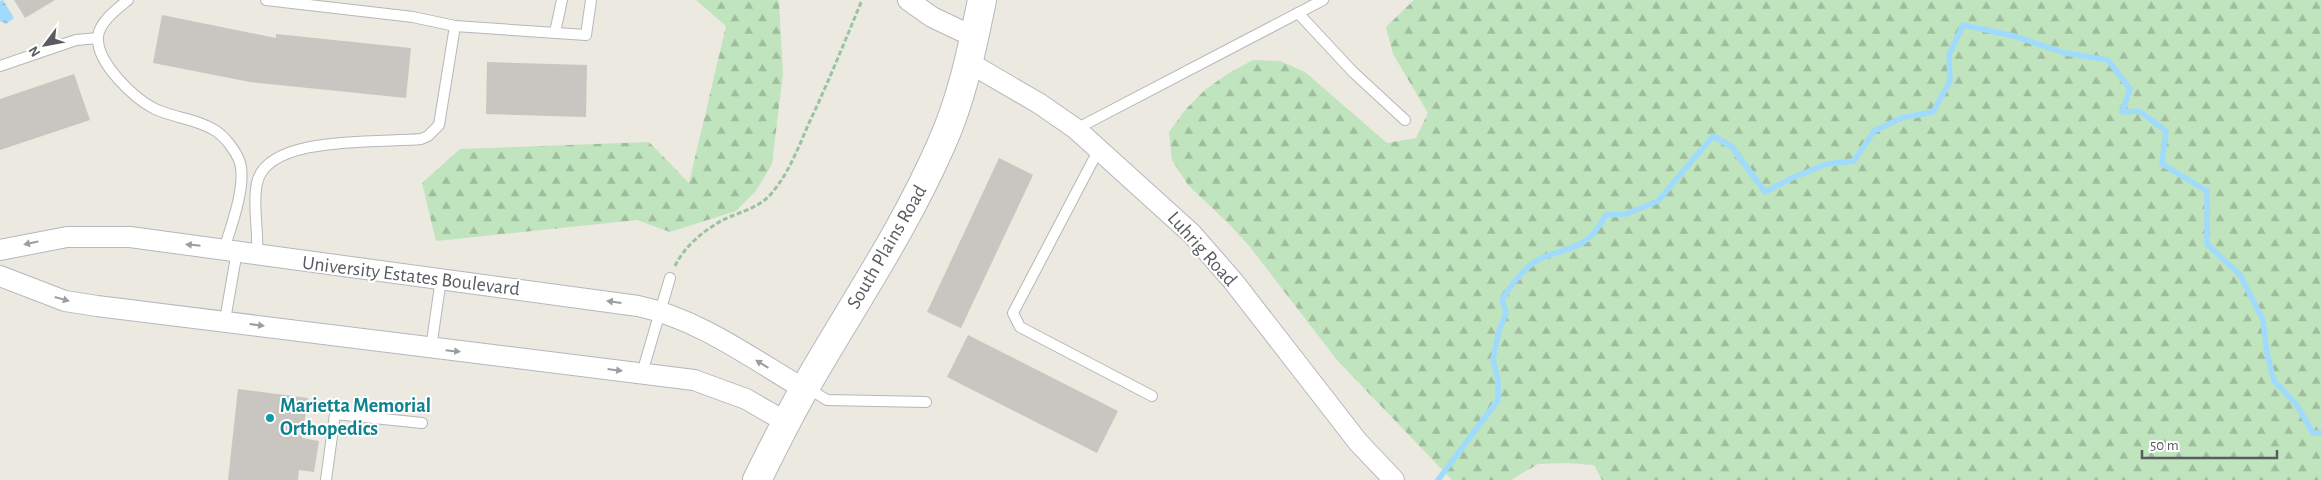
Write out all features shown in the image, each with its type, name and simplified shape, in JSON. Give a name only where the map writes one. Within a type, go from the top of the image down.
[{"type":"main road","name":"South Plains Road","points":[[757,480],[805,388],[916,200],[942,144],[956,106],[982,0]]},
{"type":"street","name":"Luhrig Road","points":[[908,0],[1040,104],[1076,129],[1192,234],[1233,281],[1358,442],[1394,480]]},
{"type":"street","name":"University Estates Boulevard","points":[[0,250],[44,240],[86,236],[130,237],[660,310],[719,338],[805,388]]},
{"type":"street","points":[[0,276],[65,301],[694,380],[746,399],[786,422]]},
{"type":"lane","points":[[128,0],[108,18],[100,29],[98,38],[102,56],[121,82],[132,93],[163,112],[203,124],[216,131],[240,161],[241,179],[230,250],[225,320]]},
{"type":"lane","points":[[266,0],[413,17],[455,26],[586,35],[591,0]]},
{"type":"lane","points":[[555,32],[562,0]]},
{"type":"lane","points":[[1076,129],[1323,0]]},
{"type":"lane","points":[[1298,13],[1353,72],[1405,120]]},
{"type":"lane","points":[[257,255],[258,234],[255,196],[257,181],[263,168],[271,162],[284,154],[298,149],[320,145],[422,139],[434,132],[439,126],[455,26]]},
{"type":"lane","points":[[0,66],[76,40],[98,38]]},
{"type":"lane","points":[[1099,149],[1013,313],[1020,327],[1152,396]]},
{"type":"lane","points":[[642,373],[670,278]]},
{"type":"lane","points":[[431,348],[442,279]]},
{"type":"lane","points":[[805,388],[828,400],[926,402]]},
{"type":"lane","points":[[326,480],[336,414],[422,423]]},
{"type":"path","points":[[670,278],[676,263],[687,247],[722,221],[758,205],[770,196],[790,168],[862,0]]},
{"type":"green space","points":[[696,0],[778,0],[779,3],[783,73],[772,164],[756,191],[736,211],[670,232],[637,220],[436,241],[422,183],[460,149],[649,142],[689,183],[726,26]]},
{"type":"green space","points":[[1414,0],[2322,0],[2322,480],[1602,480],[1594,465],[1567,463],[1538,464],[1511,480],[1452,480],[1337,360],[1250,247],[1188,185],[1172,160],[1169,132],[1186,109],[1206,89],[1229,73],[1253,60],[1280,61],[1305,72],[1387,143],[1416,138],[1428,113],[1393,54],[1386,27]]},
{"type":"water","points":[[3,0],[14,18],[6,24],[0,21],[0,1]]},
{"type":"building","points":[[14,0],[55,0],[25,18]]},
{"type":"building","points":[[162,15],[276,38],[276,34],[411,48],[406,98],[250,82],[153,63]]},
{"type":"building","points":[[487,62],[587,65],[586,117],[486,114]]},
{"type":"building","points":[[74,74],[90,120],[0,150],[0,99]]},
{"type":"building","points":[[999,158],[1033,175],[961,328],[927,312]]},
{"type":"building","points":[[968,335],[1118,411],[1097,453],[947,377]]},
{"type":"building","name":"Marietta Memorial Orthopedics","points":[[238,389],[308,398],[302,438],[319,441],[314,472],[299,470],[298,480],[228,480]]},
{"type":"waterway","points":[[1438,480],[1498,400],[1498,381],[1493,359],[1499,331],[1506,313],[1502,299],[1528,267],[1544,257],[1574,247],[1584,241],[1595,231],[1606,215],[1626,214],[1658,201],[1713,136],[1732,147],[1765,192],[1794,177],[1827,164],[1854,161],[1874,131],[1901,118],[1933,112],[1950,81],[1949,55],[1963,25],[2014,36],[2065,53],[2108,60],[2130,89],[2122,112],[2139,111],[2166,131],[2162,164],[2207,191],[2207,244],[2240,275],[2263,320],[2267,353],[2274,381],[2296,404],[2313,433],[2322,433]]},
{"type":"place","name":"Marietta Memorial Orthopedics","points":[[270,418]]}]
